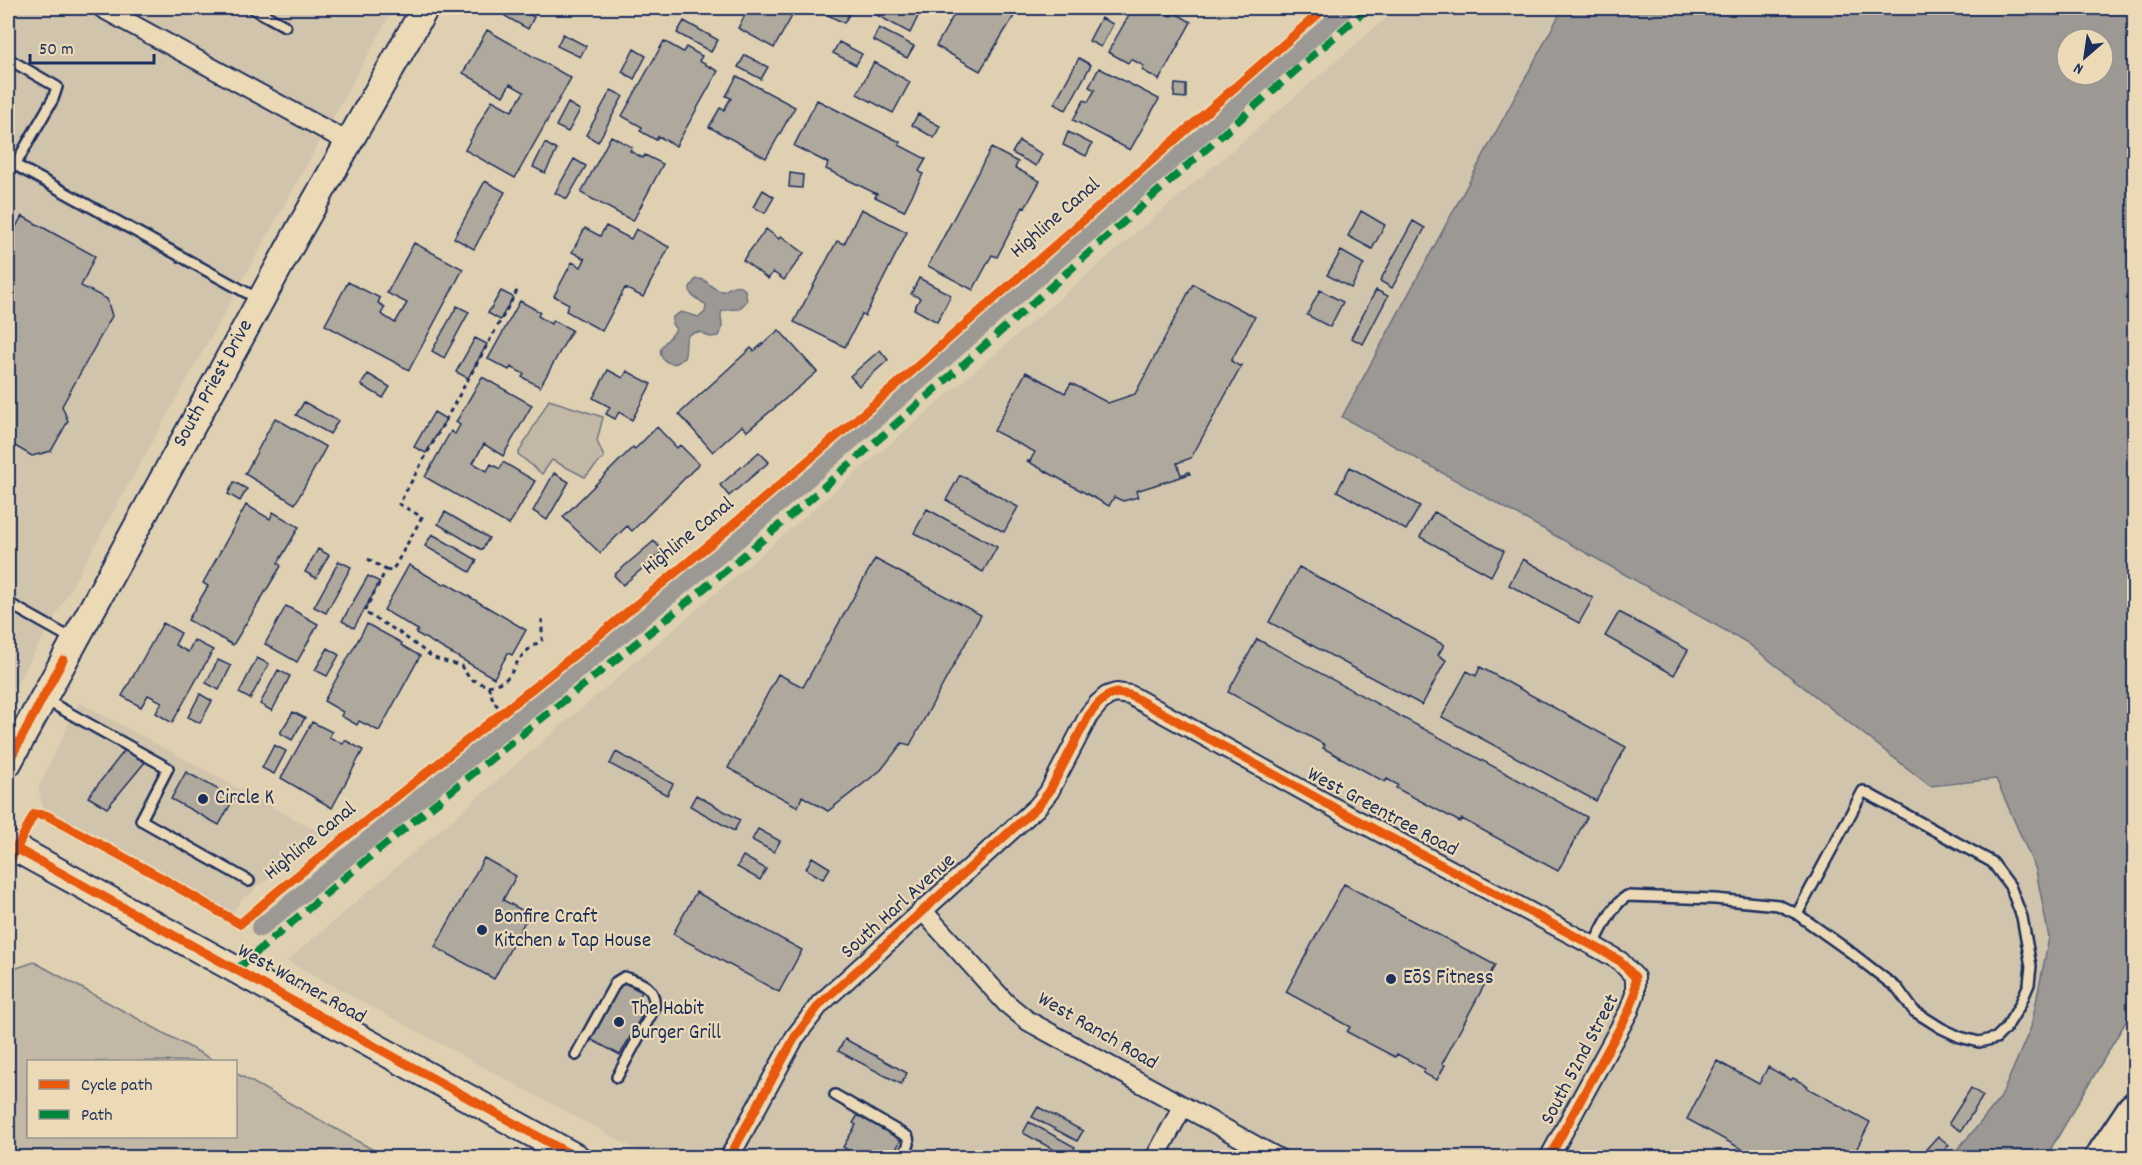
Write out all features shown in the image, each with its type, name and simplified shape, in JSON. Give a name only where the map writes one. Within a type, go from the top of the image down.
[{"type":"highway","points":[[2102,1158],[2134,1110]]},
{"type":"main road","name":"South Priest Drive","points":[[8,763],[260,300],[426,8]]},
{"type":"main road","name":"West Warner Road","points":[[8,844],[577,1158]]},
{"type":"street","points":[[102,8],[348,142]]},
{"type":"street","name":"West Greentree Road","points":[[1107,696],[1116,693],[1130,695],[1331,807],[1620,961],[1635,977]]},
{"type":"street","name":"South Harl Avenue","points":[[729,1158],[784,1056],[808,1018],[820,1004],[921,910],[1037,807],[1049,792],[1089,715],[1107,696]]},
{"type":"street","name":"West Ranch Road","points":[[921,910],[1005,1003],[1028,1021],[1278,1158]]},
{"type":"street","name":"South 52nd Street","points":[[1549,1158],[1629,1011],[1635,994],[1635,977]]},
{"type":"street","points":[[1155,1158],[1183,1106]]},
{"type":"lane","points":[[252,8],[285,26]]},
{"type":"lane","points":[[8,61],[10,60],[57,87],[53,99],[11,163],[260,300]]},
{"type":"lane","points":[[8,603],[74,640]]},
{"type":"lane","points":[[43,698],[168,768],[141,820],[249,881]]},
{"type":"lane","points":[[1593,946],[1620,901],[1627,897],[1715,899],[1778,905],[1797,914],[1898,988],[1914,1011],[1941,1028],[1960,1037],[1979,1042],[1996,1038],[2006,1028],[2029,984],[2031,966],[2022,917],[2010,886],[1992,862],[1863,791],[1797,914]]},
{"type":"lane","points":[[576,1055],[616,982],[624,977],[636,980],[652,992],[655,999],[654,1009],[617,1077]]},
{"type":"lane","points":[[835,1095],[908,1137],[909,1144],[902,1158]]},
{"type":"path","points":[[368,559],[386,570],[391,571],[395,566],[422,517],[399,504],[518,290]]},
{"type":"path","points":[[386,570],[364,612],[397,630],[434,658],[461,666],[471,679],[488,686],[503,681],[512,674],[522,656],[542,639],[542,619]]},
{"type":"path","points":[[488,686],[494,702],[503,712]]},
{"type":"path","points":[[494,719],[512,705]]},
{"type":"shaded area","points":[[8,8],[394,8],[8,699]]},
{"type":"shaded area","points":[[1398,8],[1563,8],[1342,417],[1746,642],[1930,786],[1996,779],[2036,870],[2049,938],[2031,1027],[2001,1097],[1950,1158],[650,1157],[287,961]]},
{"type":"shaded area","points":[[1563,8],[2134,8],[2134,1008],[2046,1157],[1950,1157],[2001,1097],[2031,1027],[2049,938],[2036,870],[1996,779],[1930,786],[1746,642],[1342,417]]},
{"type":"shaded area","points":[[696,279],[703,280],[722,291],[733,286],[740,287],[745,290],[747,301],[739,309],[729,309],[721,313],[722,330],[719,336],[710,337],[700,332],[689,335],[686,340],[684,358],[677,363],[670,363],[663,359],[661,350],[676,329],[672,324],[673,317],[681,312],[699,317],[705,312],[706,306],[690,291]]},
{"type":"shaded area","points":[[549,400],[603,417],[597,441],[604,457],[585,477],[552,460],[542,474],[518,454]]},
{"type":"shaded area","points":[[79,702],[321,833],[274,871],[267,880],[257,885],[232,913],[43,808],[38,788]]},
{"type":"shaded area","points":[[34,962],[213,1060],[27,1060],[27,1138],[237,1138],[237,1074],[386,1157],[8,1157],[8,971]]},
{"type":"building","points":[[510,8],[517,8],[534,17],[528,29],[505,16]]},
{"type":"building","points":[[749,8],[776,8],[792,16],[774,48],[738,28]]},
{"type":"building","points":[[814,8],[844,8],[851,11],[844,23]]},
{"type":"building","points":[[864,8],[922,8],[910,33]]},
{"type":"building","points":[[950,8],[1019,8],[980,71],[936,46],[956,11]]},
{"type":"building","points":[[1109,8],[1123,8],[1119,14]]},
{"type":"building","points":[[1133,8],[1158,8],[1171,16],[1174,12],[1191,22],[1159,80],[1142,70],[1144,66],[1131,59],[1128,63],[1108,52]]},
{"type":"building","points":[[1101,18],[1113,24],[1101,47],[1089,41]]},
{"type":"building","points":[[684,21],[718,40],[711,52],[677,33]]},
{"type":"building","points":[[879,28],[914,46],[907,58],[873,40]]},
{"type":"building","points":[[487,30],[571,78],[515,178],[465,150],[492,100],[512,111],[524,92],[510,84],[503,96],[463,73]]},
{"type":"building","points":[[563,34],[586,46],[580,57],[557,46]]},
{"type":"building","points":[[664,41],[683,52],[686,47],[702,56],[699,61],[718,71],[676,146],[658,136],[656,140],[640,131],[642,127],[622,116]]},
{"type":"building","points":[[839,42],[862,54],[856,65],[833,53]]},
{"type":"building","points":[[634,49],[646,56],[634,79],[622,72]]},
{"type":"building","points":[[745,55],[768,67],[761,79],[738,67]]},
{"type":"building","points":[[1079,58],[1091,65],[1066,110],[1054,104]]},
{"type":"building","points":[[874,62],[910,82],[893,113],[857,94]]},
{"type":"building","points":[[1099,68],[1159,99],[1130,150],[1073,120],[1084,100],[1088,102],[1095,90],[1089,87]]},
{"type":"building","points":[[737,76],[795,107],[766,158],[709,127],[720,108],[724,110],[731,98],[726,96]]},
{"type":"building","points":[[1175,84],[1186,85],[1186,98],[1174,97]]},
{"type":"building","points":[[611,90],[623,96],[598,142],[586,135]]},
{"type":"building","points":[[817,100],[900,142],[899,145],[926,159],[919,171],[923,174],[904,211],[875,197],[877,194],[826,169],[828,163],[794,146]]},
{"type":"building","points":[[568,103],[580,110],[568,132],[556,126]]},
{"type":"building","points":[[918,114],[940,126],[934,138],[912,125]]},
{"type":"building","points":[[1068,132],[1092,144],[1086,156],[1063,145]]},
{"type":"building","points":[[611,136],[632,147],[630,151],[643,158],[645,155],[663,164],[633,221],[581,193]]},
{"type":"building","points":[[1019,141],[1042,154],[1036,166],[1012,153]]},
{"type":"building","points":[[545,143],[557,150],[545,173],[533,167]]},
{"type":"building","points":[[991,148],[1018,162],[1015,168],[1040,181],[1025,208],[1023,207],[997,257],[992,255],[973,290],[928,266]]},
{"type":"building","points":[[574,159],[586,166],[567,199],[555,193]]},
{"type":"building","points":[[790,173],[803,175],[802,188],[789,187]]},
{"type":"building","points":[[485,181],[505,192],[474,249],[454,238]]},
{"type":"building","points":[[763,190],[774,197],[765,213],[753,207]]},
{"type":"building","points":[[861,209],[907,232],[865,316],[862,314],[845,347],[794,322],[837,241],[844,244]]},
{"type":"building","points":[[1361,211],[1385,225],[1372,249],[1348,236]]},
{"type":"building","points":[[22,216],[95,256],[81,286],[107,299],[112,316],[62,406],[68,421],[51,451],[32,456],[8,442],[8,234],[11,236]]},
{"type":"building","points":[[1413,221],[1425,228],[1392,288],[1380,281]]},
{"type":"building","points":[[606,226],[631,239],[636,229],[669,247],[643,297],[625,288],[602,331],[566,311],[569,304],[554,296],[572,262],[581,267],[585,259],[572,252],[585,228],[600,236]]},
{"type":"building","points":[[766,229],[779,239],[781,236],[804,253],[784,280],[773,272],[768,279],[743,260]]},
{"type":"building","points":[[414,243],[463,269],[409,370],[325,325],[348,282],[380,298],[378,303],[385,307],[381,314],[395,323],[407,303],[387,293]]},
{"type":"building","points":[[1341,251],[1364,264],[1351,288],[1327,275]]},
{"type":"building","points":[[919,278],[951,295],[937,322],[914,309],[920,298],[911,294]]},
{"type":"building","points":[[1193,284],[1255,317],[1231,361],[1239,366],[1242,365],[1191,458],[1177,463],[1181,475],[1189,472],[1190,474],[1136,491],[1138,497],[1123,501],[1114,497],[1109,506],[1027,461],[1030,461],[1035,452],[994,431],[1026,372],[1065,393],[1071,383],[1108,403],[1135,394]]},
{"type":"building","points":[[1320,290],[1343,302],[1330,327],[1307,315]]},
{"type":"building","points":[[1376,290],[1388,296],[1363,344],[1351,338]]},
{"type":"building","points":[[501,291],[513,297],[500,320],[488,313]]},
{"type":"building","points":[[520,301],[540,312],[538,316],[551,324],[553,320],[572,330],[540,387],[522,377],[524,374],[511,367],[509,370],[488,359]]},
{"type":"building","points":[[457,306],[469,312],[444,358],[432,351]]},
{"type":"building","points":[[779,330],[817,372],[747,431],[742,426],[713,452],[679,414],[751,348],[754,351]]},
{"type":"building","points":[[475,338],[487,344],[468,378],[456,372]]},
{"type":"building","points":[[880,350],[888,360],[859,386],[850,376]]},
{"type":"building","points":[[608,370],[623,378],[627,371],[651,384],[632,420],[619,412],[615,419],[606,414],[610,407],[593,398]]},
{"type":"building","points":[[368,374],[390,387],[383,398],[361,385]]},
{"type":"building","points":[[482,377],[532,405],[503,456],[484,444],[473,463],[487,471],[491,464],[500,469],[503,462],[535,481],[509,525],[425,477],[451,431],[455,434],[460,425],[456,422]]},
{"type":"building","points":[[304,402],[338,421],[330,434],[296,415]]},
{"type":"building","points":[[434,412],[446,419],[426,453],[414,447]]},
{"type":"building","points":[[275,418],[326,447],[295,504],[245,474]]},
{"type":"building","points":[[657,427],[677,448],[680,445],[699,464],[632,531],[627,526],[600,553],[563,517],[633,447],[635,449]]},
{"type":"building","points":[[759,452],[769,462],[729,496],[720,485]]},
{"type":"building","points":[[1350,467],[1420,506],[1406,530],[1337,491]]},
{"type":"building","points":[[554,473],[569,482],[547,520],[533,511]]},
{"type":"building","points":[[960,475],[1018,507],[1004,532],[946,500]]},
{"type":"building","points":[[234,482],[247,489],[240,501],[228,494]]},
{"type":"building","points":[[246,505],[270,519],[273,512],[299,527],[278,563],[281,566],[233,645],[188,620],[208,586],[203,583]]},
{"type":"building","points":[[927,509],[997,547],[983,572],[914,533]]},
{"type":"building","points":[[445,512],[489,538],[482,550],[438,524]]},
{"type":"building","points":[[1434,512],[1504,551],[1491,576],[1420,537]]},
{"type":"building","points":[[432,534],[477,560],[470,572],[425,546]]},
{"type":"building","points":[[654,541],[663,551],[623,585],[614,575]]},
{"type":"building","points":[[318,549],[329,555],[316,578],[305,572]]},
{"type":"building","points":[[875,559],[981,615],[910,745],[902,743],[881,770],[828,811],[802,796],[798,807],[728,768],[778,674],[803,687]]},
{"type":"building","points":[[1523,559],[1593,598],[1579,623],[1509,585]]},
{"type":"building","points":[[339,561],[351,567],[326,613],[314,607]]},
{"type":"building","points":[[409,565],[444,585],[446,583],[526,630],[512,655],[508,653],[494,678],[416,633],[418,630],[384,610]]},
{"type":"building","points":[[1299,567],[1444,645],[1438,655],[1446,660],[1422,705],[1269,622]]},
{"type":"building","points":[[368,576],[380,582],[354,628],[342,621]]},
{"type":"building","points":[[286,606],[318,624],[297,662],[265,644]]},
{"type":"building","points":[[1619,612],[1688,650],[1674,675],[1605,636]]},
{"type":"building","points":[[163,623],[181,633],[175,645],[188,652],[194,640],[213,650],[172,723],[156,713],[162,702],[148,695],[141,707],[122,696]]},
{"type":"building","points":[[367,624],[402,643],[401,645],[420,656],[379,731],[359,721],[357,725],[341,716],[343,712],[324,701]]},
{"type":"building","points":[[1257,639],[1587,817],[1558,871],[1462,819],[1460,822],[1396,788],[1398,785],[1387,779],[1385,782],[1323,748],[1325,745],[1228,692]]},
{"type":"building","points":[[328,648],[339,655],[327,676],[315,670]]},
{"type":"building","points":[[257,658],[269,664],[250,699],[239,693]]},
{"type":"building","points":[[218,660],[231,666],[219,690],[206,683]]},
{"type":"building","points":[[1480,667],[1626,747],[1596,801],[1442,717],[1467,671],[1476,676]]},
{"type":"building","points":[[278,670],[290,676],[272,711],[260,704]]},
{"type":"building","points":[[200,694],[212,701],[200,723],[188,717]]},
{"type":"building","points":[[293,712],[305,718],[292,740],[280,733]]},
{"type":"building","points":[[312,722],[332,732],[329,737],[343,744],[345,740],[363,750],[332,808],[281,778]]},
{"type":"building","points":[[274,745],[286,751],[274,774],[262,768]]},
{"type":"building","points":[[125,750],[146,761],[107,808],[88,797]]},
{"type":"building","points":[[616,752],[673,784],[667,795],[610,764]]},
{"type":"building","name":"Circle K","points":[[186,772],[234,798],[219,825],[171,799]]},
{"type":"building","points":[[696,795],[740,820],[734,831],[690,806]]},
{"type":"building","points":[[758,829],[780,841],[774,852],[752,840]]},
{"type":"building","points":[[743,856],[766,869],[760,880],[737,867]]},
{"type":"building","points":[[812,857],[830,868],[823,879],[806,869]]},
{"type":"building","name":"Bonfire Craft Kitchen & Tap House","points":[[484,858],[516,876],[503,900],[529,914],[494,979],[435,947]]},
{"type":"building","name":"EōS Fitness","points":[[1344,884],[1495,965],[1442,1064],[1445,1065],[1437,1080],[1423,1073],[1425,1069],[1397,1054],[1395,1057],[1347,1032],[1350,1027],[1286,992]]},
{"type":"building","points":[[696,892],[802,950],[779,992],[673,934]]},
{"type":"building","name":"The Habit Burger Grill","points":[[621,981],[642,992],[638,999],[648,1004],[620,1055],[590,1039]]},
{"type":"building","points":[[845,1039],[907,1073],[901,1084],[838,1051]]},
{"type":"building","points":[[1717,1061],[1759,1084],[1768,1067],[1791,1080],[1793,1078],[1808,1086],[1807,1088],[1870,1122],[1852,1158],[1750,1158],[1747,1156],[1749,1153],[1687,1119]]},
{"type":"building","points":[[1971,1088],[1983,1096],[1961,1131],[1949,1123]]},
{"type":"building","points":[[1038,1107],[1083,1131],[1077,1141],[1032,1117]]},
{"type":"building","points":[[858,1115],[883,1130],[885,1124],[892,1128],[889,1133],[901,1140],[891,1158],[848,1158],[851,1152],[843,1147],[856,1125],[853,1123]]},
{"type":"building","points":[[1029,1122],[1075,1147],[1069,1158],[1023,1133]]},
{"type":"building","points":[[1938,1136],[1949,1145],[1937,1158],[1918,1158]]},
{"type":"waterway","points":[[260,928],[730,546],[1346,8]]},
{"type":"marked path","points":[[236,970],[334,886],[768,535],[1368,8]]},
{"type":"cycle path","name":"Highline Canal","points":[[8,865],[34,814],[46,815],[240,924],[720,536],[879,400],[1325,8]]},
{"type":"cycle path","points":[[8,763],[63,660]]},
{"type":"cycle path","points":[[729,1158],[795,1037],[820,1004],[1037,807],[1049,792],[1089,715],[1107,696],[1116,693],[1130,695],[1342,812],[1601,950],[1620,961],[1635,977],[1635,994],[1629,1011],[1549,1158]]},
{"type":"cycle path","points":[[8,844],[577,1158]]},
{"type":"place","name":"Circle K","points":[[203,799]]},
{"type":"place","name":"Bonfire Craft Kitchen & Tap House","points":[[482,930]]},
{"type":"place","name":"EōS Fitness","points":[[1391,979]]},
{"type":"place","name":"The Habit Burger Grill","points":[[619,1022]]}]
